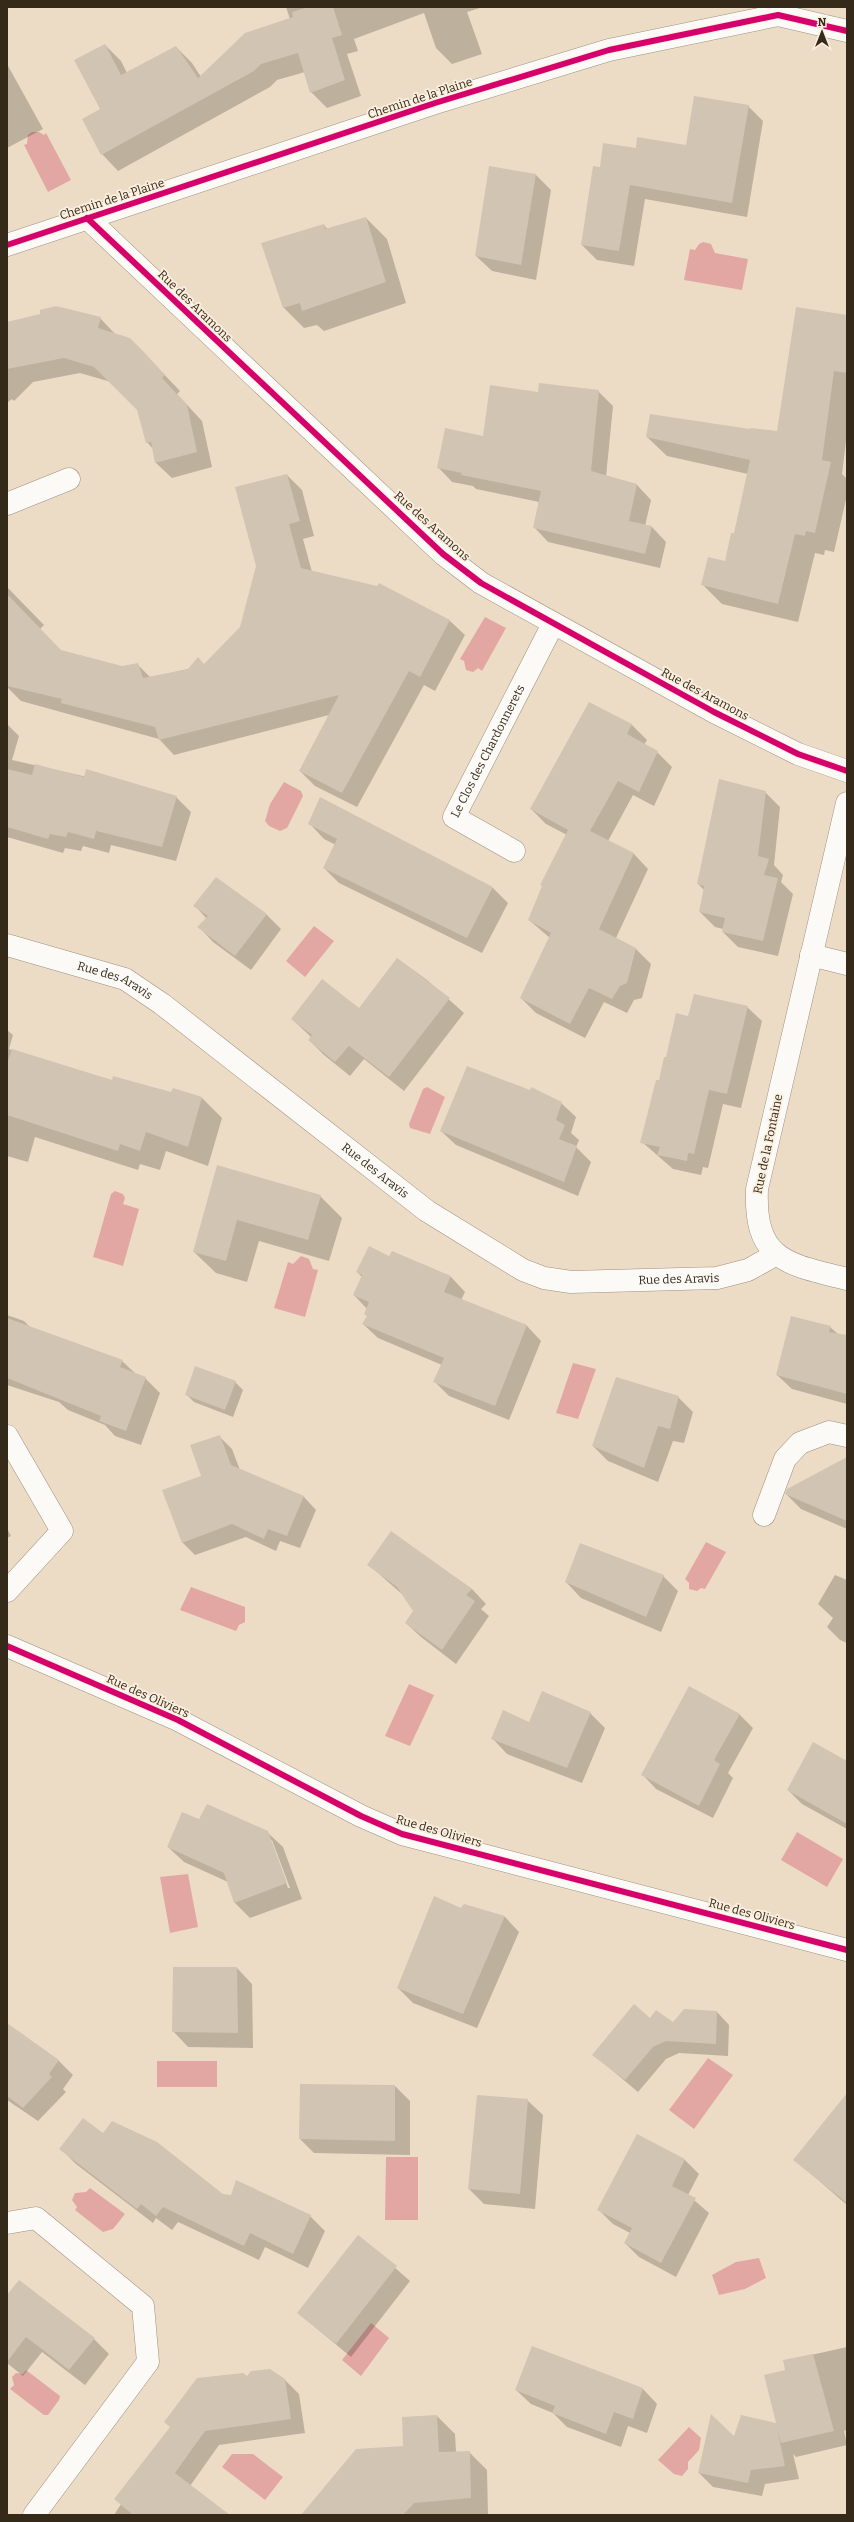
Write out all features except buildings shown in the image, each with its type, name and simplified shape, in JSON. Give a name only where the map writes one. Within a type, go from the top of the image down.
[{"type":"street","name":"Chemin de la Plaine","points":[[7,245],[435,103],[608,50],[778,15],[847,30]]},
{"type":"street","name":"Rue des Aramons","points":[[87,218],[443,554],[481,583],[721,716],[798,754],[847,771]]},
{"type":"street","points":[[7,504],[69,479]]},
{"type":"street","name":"Le Clos des Chardonnerets","points":[[514,851],[454,818],[553,624]]},
{"type":"street","name":"Rue de la Fontaine","points":[[775,1255],[761,1233],[756,1212],[757,1189],[847,803]]},
{"type":"street","name":"Rue des Aravis","points":[[7,945],[124,979],[162,1004],[427,1211],[523,1270],[544,1278],[571,1282],[717,1278],[748,1270],[775,1255]]},
{"type":"street","points":[[811,955],[847,964]]},
{"type":"street","points":[[775,1255],[799,1267],[847,1279]]},
{"type":"street","points":[[764,1514],[785,1459],[800,1444],[828,1432],[847,1436]]},
{"type":"street","points":[[7,1436],[62,1531],[7,1592]]},
{"type":"street","name":"Rue des Oliviers","points":[[7,1646],[178,1720],[361,1816],[402,1834],[847,1950]]},
{"type":"street","points":[[7,2223],[36,2218],[143,2306],[148,2362],[34,2515]]},
{"type":"shaded area","points":[[32,132],[39,132],[44,135],[46,133],[71,180],[48,192],[24,145],[27,144],[28,135]]},
{"type":"shaded area","points":[[703,242],[711,244],[715,253],[748,259],[742,290],[684,280],[690,249],[695,250],[699,244]]},
{"type":"shaded area","points":[[485,617],[506,628],[482,671],[478,668],[473,672],[466,670],[464,661],[460,659]]},
{"type":"shaded area","points":[[284,782],[301,791],[303,796],[287,828],[280,831],[269,826],[265,821],[270,804]]},
{"type":"shaded area","points":[[314,926],[334,941],[305,977],[286,961]]},
{"type":"shaded area","points":[[427,1087],[445,1097],[430,1134],[410,1128],[409,1124],[423,1089]]},
{"type":"shaded area","points":[[115,1191],[123,1194],[125,1198],[123,1204],[139,1209],[123,1266],[93,1257],[111,1194]]},
{"type":"shaded area","points":[[301,1256],[309,1259],[313,1269],[318,1270],[305,1317],[274,1308],[288,1262],[293,1264]]},
{"type":"shaded area","points":[[573,1363],[596,1369],[578,1419],[556,1413]]},
{"type":"shaded area","points":[[706,1542],[726,1552],[705,1589],[701,1588],[697,1591],[689,1589],[689,1583],[685,1579]]},
{"type":"shaded area","points":[[191,1587],[245,1607],[245,1622],[239,1625],[236,1631],[180,1610]]},
{"type":"shaded area","points":[[409,1684],[434,1695],[410,1746],[385,1736]]},
{"type":"shaded area","points":[[797,1832],[843,1859],[827,1887],[781,1860]]},
{"type":"shaded area","points":[[188,1874],[198,1927],[170,1933],[160,1877]]},
{"type":"shaded area","points":[[708,2058],[733,2075],[694,2129],[669,2110]]},
{"type":"shaded area","points":[[157,2061],[217,2061],[217,2087],[157,2087]]},
{"type":"shaded area","points":[[386,2157],[418,2157],[418,2220],[385,2220]]},
{"type":"shaded area","points":[[90,2188],[125,2214],[113,2229],[103,2232],[75,2210],[77,2207],[72,2200],[75,2193],[86,2192]]},
{"type":"shaded area","points":[[759,2258],[766,2278],[745,2289],[719,2295],[712,2275],[736,2262]]},
{"type":"shaded area","points":[[371,2323],[389,2338],[361,2376],[342,2360]]},
{"type":"shaded area","points":[[26,2370],[60,2396],[59,2400],[48,2415],[44,2415],[10,2389],[14,2385],[12,2377],[16,2373],[23,2374]]},
{"type":"shaded area","points":[[689,2427],[701,2438],[699,2450],[688,2462],[688,2469],[682,2476],[674,2474],[658,2460]]},
{"type":"shaded area","points":[[232,2454],[253,2454],[283,2477],[265,2500],[222,2467]]},
{"type":"cycle path","points":[[7,245],[435,103],[609,50],[778,15],[847,31]]},
{"type":"cycle path","points":[[87,218],[443,554],[481,583],[714,712],[798,754],[847,771]]},
{"type":"cycle path","points":[[7,1646],[178,1720],[361,1816],[402,1834],[847,1950]]}]
